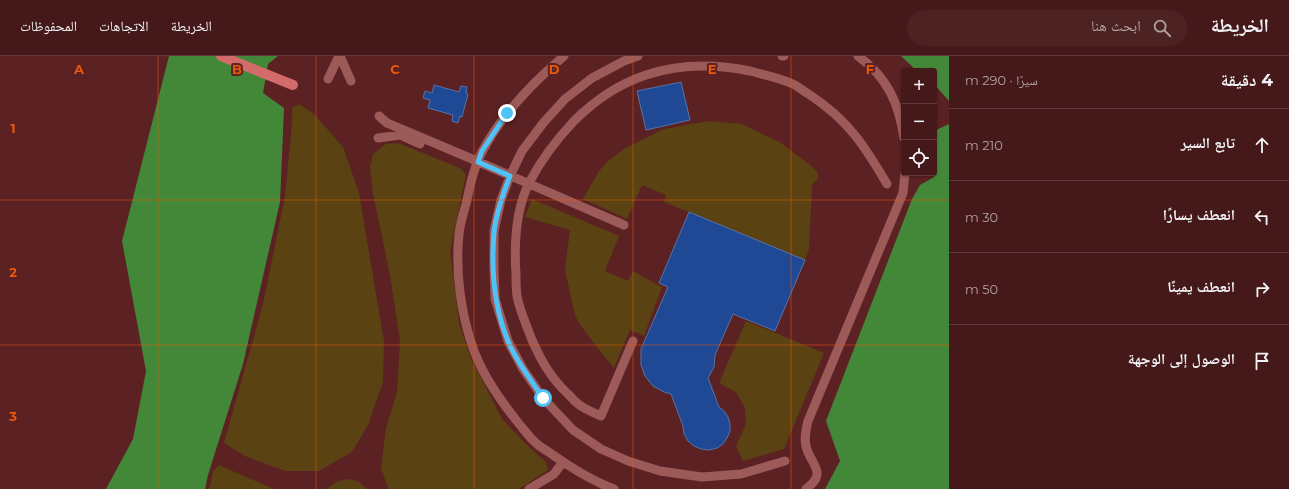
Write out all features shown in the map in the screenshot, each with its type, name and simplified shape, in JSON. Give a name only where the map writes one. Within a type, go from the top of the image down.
[{"type":"street","points":[[221,56],[293,85]]},
{"type":"street","points":[[328,79],[340,56]]},
{"type":"street","points":[[340,56],[351,81]]},
{"type":"street","points":[[564,56],[543,73],[519,97],[482,151],[468,194],[459,233],[458,265],[466,321],[474,351],[490,384],[512,416],[536,443],[580,473],[614,489]]},
{"type":"street","points":[[638,56],[624,61],[592,78],[565,99],[544,122],[522,151],[510,176],[501,200],[494,231],[495,299],[508,341],[523,369],[543,398],[573,430],[602,449],[628,461],[660,471],[702,477],[741,474],[785,461]]},
{"type":"street","points":[[858,56],[872,66],[891,93],[901,118]]},
{"type":"street","points":[[633,341],[601,416],[580,406],[556,384],[544,365],[531,337],[521,312],[517,295],[515,260],[516,229],[521,205],[529,184],[543,158],[562,133],[581,114],[602,97],[646,75],[677,68],[702,66],[732,67],[766,75],[794,85],[834,112],[854,132],[887,184]]},
{"type":"street","points":[[379,116],[387,123],[624,225]]},
{"type":"street","points":[[378,138],[400,135],[465,161],[478,162]]},
{"type":"street","points":[[806,489],[815,480],[818,472],[810,458],[806,446],[805,436],[808,421],[903,193],[905,176]]},
{"type":"street","points":[[530,489],[554,474],[563,462]]},
{"type":"shaded area","points":[[169,56],[278,56],[268,64],[263,93],[284,108],[280,202],[243,364],[208,475],[205,489],[106,489],[133,439],[146,371],[122,241]]},
{"type":"shaded area","points":[[901,56],[949,56],[949,101],[937,87],[937,68],[914,68]]},
{"type":"shaded area","points":[[299,104],[314,114],[343,147],[359,193],[384,341],[383,382],[368,425],[352,452],[319,471],[285,471],[245,456],[224,443],[263,304],[285,196],[292,124],[292,108]]},
{"type":"shaded area","points":[[709,121],[742,124],[781,143],[809,164],[818,173],[818,178],[812,185],[809,249],[805,260],[664,202],[666,195],[642,185],[627,219],[583,199],[599,171],[609,160],[624,149],[664,129]]},
{"type":"shaded area","points":[[949,124],[949,489],[825,489],[840,461],[826,421],[912,199],[920,185],[934,176],[937,176],[937,130]]},
{"type":"shaded area","points":[[398,143],[460,168],[466,175],[450,251],[459,323],[470,356],[502,419],[546,462],[548,470],[519,489],[389,489],[381,469],[386,428],[397,392],[400,341],[390,275],[373,194],[370,168],[373,154],[386,144]]},
{"type":"shaded area","points":[[532,199],[619,236],[605,271],[628,281],[633,271],[662,287],[644,336],[630,330],[614,368],[579,323],[575,315],[565,270],[570,230],[525,217]]},
{"type":"shaded area","points":[[746,321],[824,353],[784,449],[743,461],[736,446],[746,424],[745,408],[736,392],[719,383]]},
{"type":"shaded area","points":[[219,465],[274,489],[209,489],[213,472]]},
{"type":"shaded area","points":[[350,479],[359,482],[367,489],[327,489],[337,482]]},
{"type":"building","points":[[681,82],[690,120],[646,130],[637,91]]},
{"type":"building","points":[[434,85],[459,92],[461,86],[467,87],[466,93],[468,94],[462,117],[460,116],[458,123],[452,121],[453,115],[428,108],[430,100],[423,98],[425,91],[432,93]]},
{"type":"building","points":[[689,212],[805,260],[775,331],[733,314],[715,355],[714,367],[708,378],[719,407],[728,417],[730,431],[723,444],[717,448],[709,450],[694,446],[688,441],[684,434],[683,426],[671,394],[653,386],[645,376],[641,365],[641,349],[668,287],[659,283]]},
{"type":"route","points":[[507,113],[482,151],[478,162],[510,176],[501,200],[494,231],[495,299],[508,341],[523,369],[543,398]]}]
